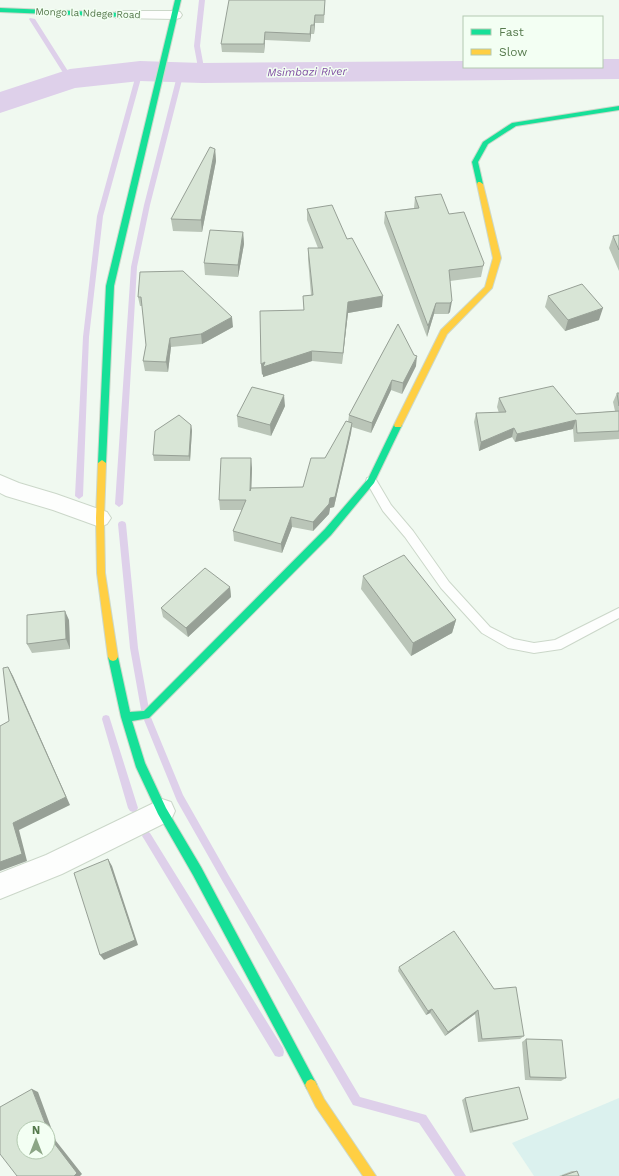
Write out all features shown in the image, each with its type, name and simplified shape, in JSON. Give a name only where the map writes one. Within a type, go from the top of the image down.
[{"type":"main road","points":[[178,0],[110,286],[100,518],[102,573],[112,654],[126,718],[140,764],[162,811],[197,871],[320,1103],[370,1176]]},
{"type":"main road","name":"Mongo la Ndege Road","points":[[0,10],[121,15]]},
{"type":"main road","points":[[126,718],[146,715],[328,532],[371,481],[444,332],[488,288],[497,258],[486,215],[476,162],[485,143],[514,124],[619,108]]},
{"type":"street","name":"Mongo la Ndege Road","points":[[121,15],[175,15]]},
{"type":"street","points":[[0,483],[13,490],[56,502],[100,518]]},
{"type":"street","points":[[0,886],[52,865],[162,811]]},
{"type":"lane","points":[[371,481],[387,508],[445,585],[486,630],[512,644],[534,648],[557,645],[619,613]]},
{"type":"shaded area","points":[[619,1098],[619,1176],[534,1176],[512,1143]]},
{"type":"building","points":[[229,0],[325,0],[324,15],[315,15],[314,25],[311,25],[310,34],[265,32],[264,44],[221,44]]},
{"type":"building","points":[[210,147],[215,149],[201,220],[171,219]]},
{"type":"building","points":[[441,194],[449,214],[464,212],[484,263],[483,266],[449,270],[452,301],[450,303],[436,303],[428,326],[385,212],[419,208],[415,197]]},
{"type":"building","points":[[332,205],[347,239],[352,238],[383,296],[348,302],[343,353],[312,351],[263,367],[265,362],[261,364],[260,311],[304,310],[303,296],[313,295],[308,248],[323,248],[307,209]]},
{"type":"building","points":[[210,230],[243,232],[238,265],[204,263]]},
{"type":"building","points":[[619,235],[619,250],[613,236]]},
{"type":"building","points":[[183,271],[232,317],[201,334],[170,338],[166,362],[143,361],[146,345],[141,297],[138,297],[140,272]]},
{"type":"building","points":[[582,284],[603,308],[568,320],[548,296]]},
{"type":"building","points":[[398,324],[414,355],[417,356],[403,383],[392,380],[372,423],[349,415]]},
{"type":"building","points":[[553,386],[576,414],[619,411],[619,431],[577,433],[576,420],[517,434],[514,428],[481,442],[476,413],[506,412],[499,398]]},
{"type":"building","points":[[252,387],[284,395],[270,425],[237,416]]},
{"type":"building","points":[[617,393],[619,393],[619,406]]},
{"type":"building","points":[[179,415],[191,425],[189,456],[153,455],[155,431]]},
{"type":"building","points":[[346,421],[352,423],[335,497],[330,498],[329,504],[313,522],[291,517],[281,544],[233,531],[246,500],[219,500],[221,458],[251,458],[250,491],[251,488],[303,487],[311,458],[325,458]]},
{"type":"building","points":[[404,555],[456,620],[413,643],[363,576]]},
{"type":"building","points":[[205,568],[230,587],[186,628],[161,608]]},
{"type":"building","points":[[65,611],[66,639],[27,644],[27,615]]},
{"type":"building","points":[[8,667],[66,797],[13,823],[22,854],[0,862],[0,726],[9,721],[3,668]]},
{"type":"building","points":[[108,859],[135,940],[100,955],[74,873]]},
{"type":"building","points":[[454,931],[494,989],[516,987],[524,1036],[482,1039],[478,1010],[448,1032],[432,1009],[428,1011],[399,967]]},
{"type":"building","points":[[526,1039],[562,1040],[566,1078],[530,1077]]},
{"type":"building","points":[[519,1087],[528,1119],[473,1131],[465,1098]]},
{"type":"building","points":[[32,1089],[44,1120],[16,1120],[16,1160],[56,1160],[56,1146],[77,1173],[74,1176],[17,1176],[0,1154],[0,1107]]},
{"type":"building","points":[[577,1171],[579,1176],[562,1176]]},
{"type":"waterway","points":[[202,0],[197,46],[202,73]]},
{"type":"waterway","points":[[32,19],[70,79]]},
{"type":"waterway","name":"Msimbazi River","points":[[0,103],[70,79],[140,71],[202,73],[619,69]]},
{"type":"waterway","points":[[79,496],[86,337],[100,216],[140,71]]},
{"type":"waterway","points":[[119,504],[134,267],[147,205],[181,72]]},
{"type":"waterway","points":[[122,524],[134,648],[146,715],[180,798],[357,1101],[422,1119],[461,1176]]},
{"type":"waterway","points":[[106,719],[133,808]]},
{"type":"waterway","points":[[147,836],[279,1052]]},
{"type":"traffic: fast","points":[[102,463],[110,286],[178,0]]},
{"type":"traffic: fast","points":[[0,10],[121,15]]},
{"type":"traffic: fast","points":[[480,184],[475,162],[485,143],[514,124],[619,108]]},
{"type":"traffic: fast","points":[[126,717],[146,715],[328,532],[371,481],[398,425]]},
{"type":"traffic: fast","points":[[113,657],[126,717],[140,764],[162,811],[197,871],[311,1085]]},
{"type":"traffic: slow","points":[[398,425],[444,332],[488,288],[497,258],[480,184]]},
{"type":"traffic: slow","points":[[102,463],[100,518],[101,573],[113,657]]},
{"type":"traffic: slow","points":[[311,1085],[320,1103],[370,1176]]}]
